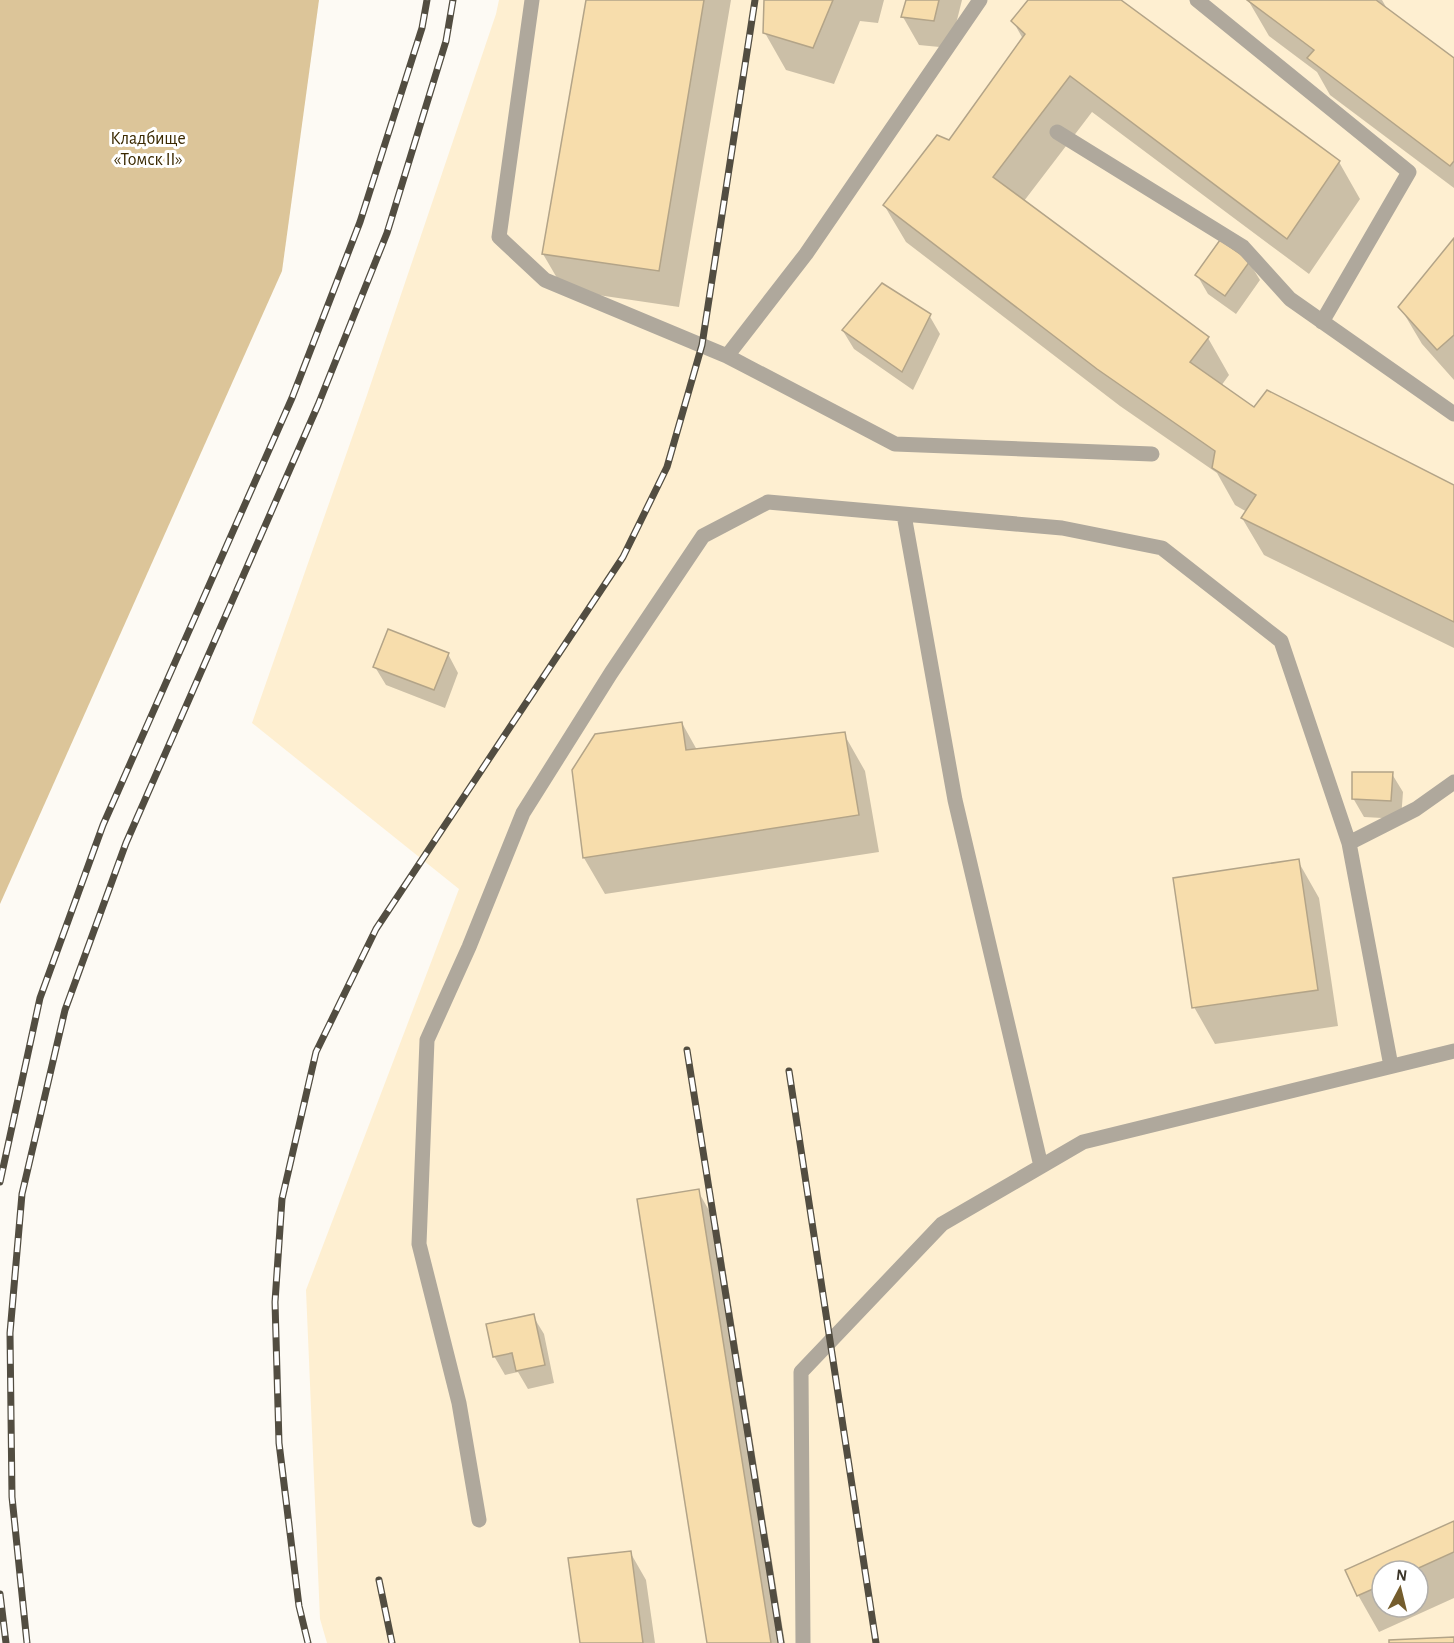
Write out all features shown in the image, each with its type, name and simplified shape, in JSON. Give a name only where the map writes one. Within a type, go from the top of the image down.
[{"type":"lane","points":[[532,0],[499,237],[545,280],[726,356],[895,444],[1152,454]]},
{"type":"lane","points":[[726,356],[806,254],[980,0]]},
{"type":"lane","points":[[1197,0],[1409,172],[1322,322]]},
{"type":"lane","points":[[1057,132],[1244,247],[1290,299],[1454,414]]},
{"type":"lane","points":[[479,1520],[459,1403],[419,1244],[427,1040],[469,947],[523,813],[611,673],[703,536],[768,502],[1062,528],[1162,548],[1281,641],[1349,843],[1391,1066]]},
{"type":"lane","points":[[904,515],[955,800],[1041,1166]]},
{"type":"lane","points":[[1349,843],[1416,809],[1454,782]]},
{"type":"lane","points":[[803,1643],[801,1372],[942,1224],[1083,1142],[1454,1052]]},
{"type":"shaded area","points":[[499,0],[1454,0],[1454,1643],[327,1643],[320,1619],[306,1290],[459,889],[252,723],[367,395]]},
{"type":"green space","name":"Кладбище «Томск II»","points":[[0,0],[319,0],[282,271],[0,904]]},
{"type":"building","points":[[586,0],[704,0],[659,271],[542,254]]},
{"type":"building","points":[[764,0],[833,0],[813,48],[763,33]]},
{"type":"building","points":[[906,0],[939,0],[934,21],[901,17]]},
{"type":"building","points":[[1028,0],[1121,0],[1340,161],[1287,239],[1070,76],[993,177],[1209,337],[1190,362],[1254,407],[1267,390],[1454,485],[1454,622],[1241,518],[1256,495],[1212,468],[1215,451],[1097,369],[883,205],[937,135],[949,140],[1025,34],[1011,21]]},
{"type":"building","points":[[1247,0],[1376,0],[1454,58],[1454,161],[1450,166],[1307,58],[1314,50]]},
{"type":"building","points":[[1454,238],[1454,335],[1437,350],[1398,307]]},
{"type":"building","points":[[1220,240],[1250,261],[1225,296],[1195,275]]},
{"type":"building","points":[[882,283],[931,314],[902,372],[842,330]]},
{"type":"building","points":[[388,629],[449,653],[434,690],[373,667]]},
{"type":"building","points":[[682,722],[686,750],[845,732],[859,815],[583,858],[572,770],[595,734]]},
{"type":"building","points":[[1352,772],[1393,772],[1391,801],[1352,799]]},
{"type":"building","points":[[1299,859],[1318,990],[1192,1008],[1173,878]]},
{"type":"building","points":[[699,1189],[771,1643],[707,1643],[637,1199]]},
{"type":"building","points":[[534,1314],[545,1365],[516,1371],[512,1353],[493,1357],[486,1324]]},
{"type":"building","points":[[1454,1521],[1454,1552],[1430,1563],[1430,1559],[1370,1559],[1370,1590],[1357,1596],[1345,1570]]},
{"type":"building","points":[[631,1551],[643,1643],[580,1643],[568,1558]]},
{"type":"building","points":[[1454,1637],[1454,1643],[1389,1643],[1389,1640]]},
{"type":"railway","points":[[0,1182],[40,998],[103,825],[292,398],[360,222],[422,28],[427,0]]},
{"type":"railway","points":[[27,1643],[12,1497],[10,1333],[22,1194],[65,1010],[126,843],[318,405],[387,233],[446,41],[453,0]]},
{"type":"railway","points":[[308,1643],[299,1606],[279,1443],[275,1302],[282,1199],[316,1052],[376,929],[623,557],[667,467],[702,345],[755,0]]},
{"type":"railway","points":[[687,1050],[781,1643]]},
{"type":"railway","points":[[789,1071],[876,1643]]},
{"type":"railway","points":[[379,1580],[392,1643]]},
{"type":"railway","points":[[0,1594],[6,1643]]}]
